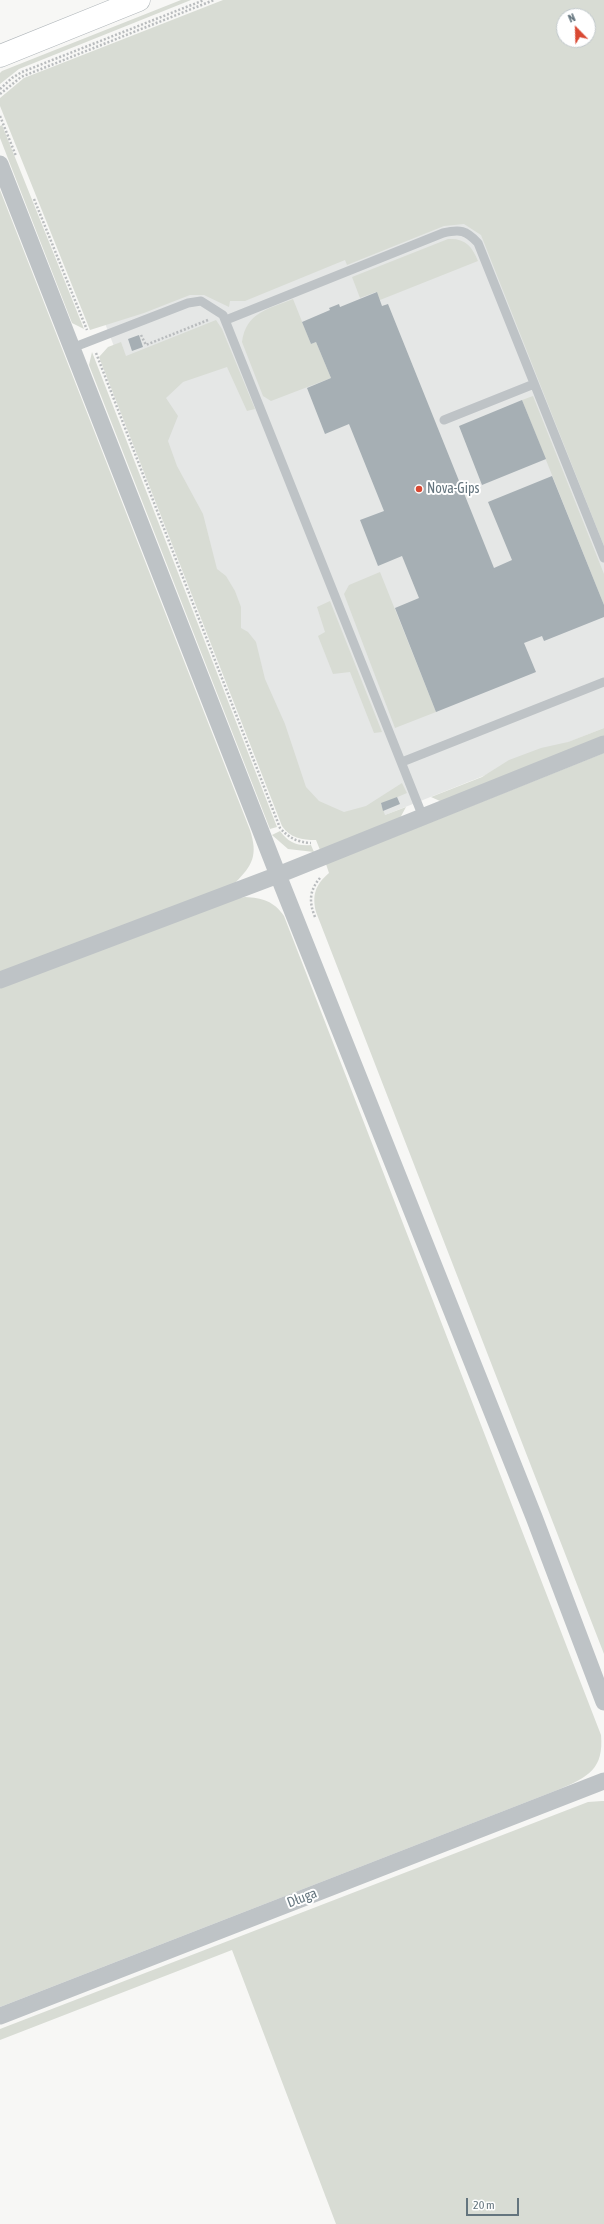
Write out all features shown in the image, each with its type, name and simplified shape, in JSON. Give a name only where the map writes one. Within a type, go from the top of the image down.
[{"type":"main road","points":[[0,56],[139,0]]},
{"type":"street","points":[[0,164],[278,875],[534,1517],[604,1702]]},
{"type":"street","points":[[0,980],[278,875],[604,744]]},
{"type":"street","name":"Długa","points":[[0,2016],[604,1781]]},
{"type":"lane","points":[[225,318],[443,233],[455,230],[468,233],[478,243],[604,558]]},
{"type":"lane","points":[[72,348],[188,303],[201,301],[225,318],[424,816]]},
{"type":"lane","points":[[444,420],[534,384]]},
{"type":"lane","points":[[402,762],[604,682]]},
{"type":"path","points":[[0,89],[12,78],[22,72],[204,0]]},
{"type":"path","points":[[0,94],[21,77],[214,0]]},
{"type":"path","points":[[0,116],[17,158]]},
{"type":"path","points":[[32,194],[92,341],[280,828],[287,836],[299,842],[314,843],[321,858],[326,872],[314,886],[310,897],[316,920]]},
{"type":"path","points":[[139,332],[146,345],[225,318]]},
{"type":"path","points":[[96,354],[99,351]]},
{"type":"shaded area","points":[[181,0],[191,0],[19,69],[0,84],[0,73],[2,71]]},
{"type":"shaded area","points":[[223,0],[604,0],[604,546],[481,235],[464,224],[444,226],[347,265],[345,260],[245,301],[230,301],[229,307],[204,295],[190,295],[144,313],[90,330],[0,106],[0,98],[24,78]]},
{"type":"shaded area","points":[[2,125],[84,329],[72,323],[0,138],[0,126]]},
{"type":"shaded area","points":[[449,146],[604,534],[604,728],[350,829],[295,810],[92,290]]},
{"type":"shaded area","points":[[0,190],[250,830],[254,853],[250,865],[235,883],[0,972]]},
{"type":"shaded area","points":[[448,239],[459,240],[467,244],[473,251],[478,261],[380,300],[376,292],[360,298],[352,277]]},
{"type":"shaded area","points":[[293,299],[311,344],[316,342],[331,378],[271,401],[263,396],[242,342],[244,332],[248,324],[260,313]]},
{"type":"shaded area","points":[[216,320],[222,329],[255,409],[247,411],[227,367],[183,382],[166,398],[178,416],[168,441],[177,466],[203,514],[217,569],[226,576],[235,591],[241,607],[241,628],[248,632],[256,642],[265,679],[285,724],[306,787],[319,801],[344,812],[366,806],[402,783],[407,793],[381,804],[385,815],[406,807],[400,818],[320,850],[316,840],[297,838],[285,830],[282,826],[99,357],[108,347],[121,342],[126,356]]},
{"type":"shaded area","points":[[92,352],[277,827],[270,829],[89,365]]},
{"type":"shaded area","points":[[533,396],[604,574],[604,605],[522,400]]},
{"type":"shaded area","points":[[380,572],[436,712],[395,728],[344,594],[349,585]]},
{"type":"shaded area","points":[[330,601],[382,732],[374,733],[350,672],[333,674],[318,636],[325,632],[317,607]]},
{"type":"shaded area","points":[[604,728],[604,736],[447,800],[440,801],[431,797],[482,777],[509,760],[541,748],[568,742]]},
{"type":"shaded area","points":[[604,753],[604,1654],[316,912],[314,900],[320,882],[329,873],[326,864]]},
{"type":"shaded area","points":[[280,831],[294,843],[311,845],[314,852],[288,849],[272,835]]},
{"type":"shaded area","points":[[245,897],[267,901],[276,907],[284,916],[601,1735],[600,1756],[597,1764],[586,1776],[560,1789],[0,2007],[0,988],[235,899]]},
{"type":"shaded area","points":[[604,1801],[604,2224],[336,2224],[232,1950],[0,2040],[0,2029],[588,1802]]},
{"type":"building","name":"Nova-Gips","points":[[377,292],[382,306],[388,304],[494,568],[512,560],[488,502],[552,476],[604,605],[604,617],[544,641],[542,636],[524,643],[536,672],[436,712],[395,608],[419,598],[402,556],[378,566],[360,520],[384,511],[349,424],[325,434],[307,388],[331,378],[316,342],[311,344],[302,322],[330,310],[329,308],[339,304],[340,307]]},
{"type":"building","points":[[139,335],[143,347],[132,351],[128,339]]},
{"type":"building","points":[[522,400],[546,459],[482,485],[459,426]]},
{"type":"building","points":[[397,797],[400,804],[383,811],[381,803]]},
{"type":"place","name":"Nova-Gips","points":[[419,489]]}]
